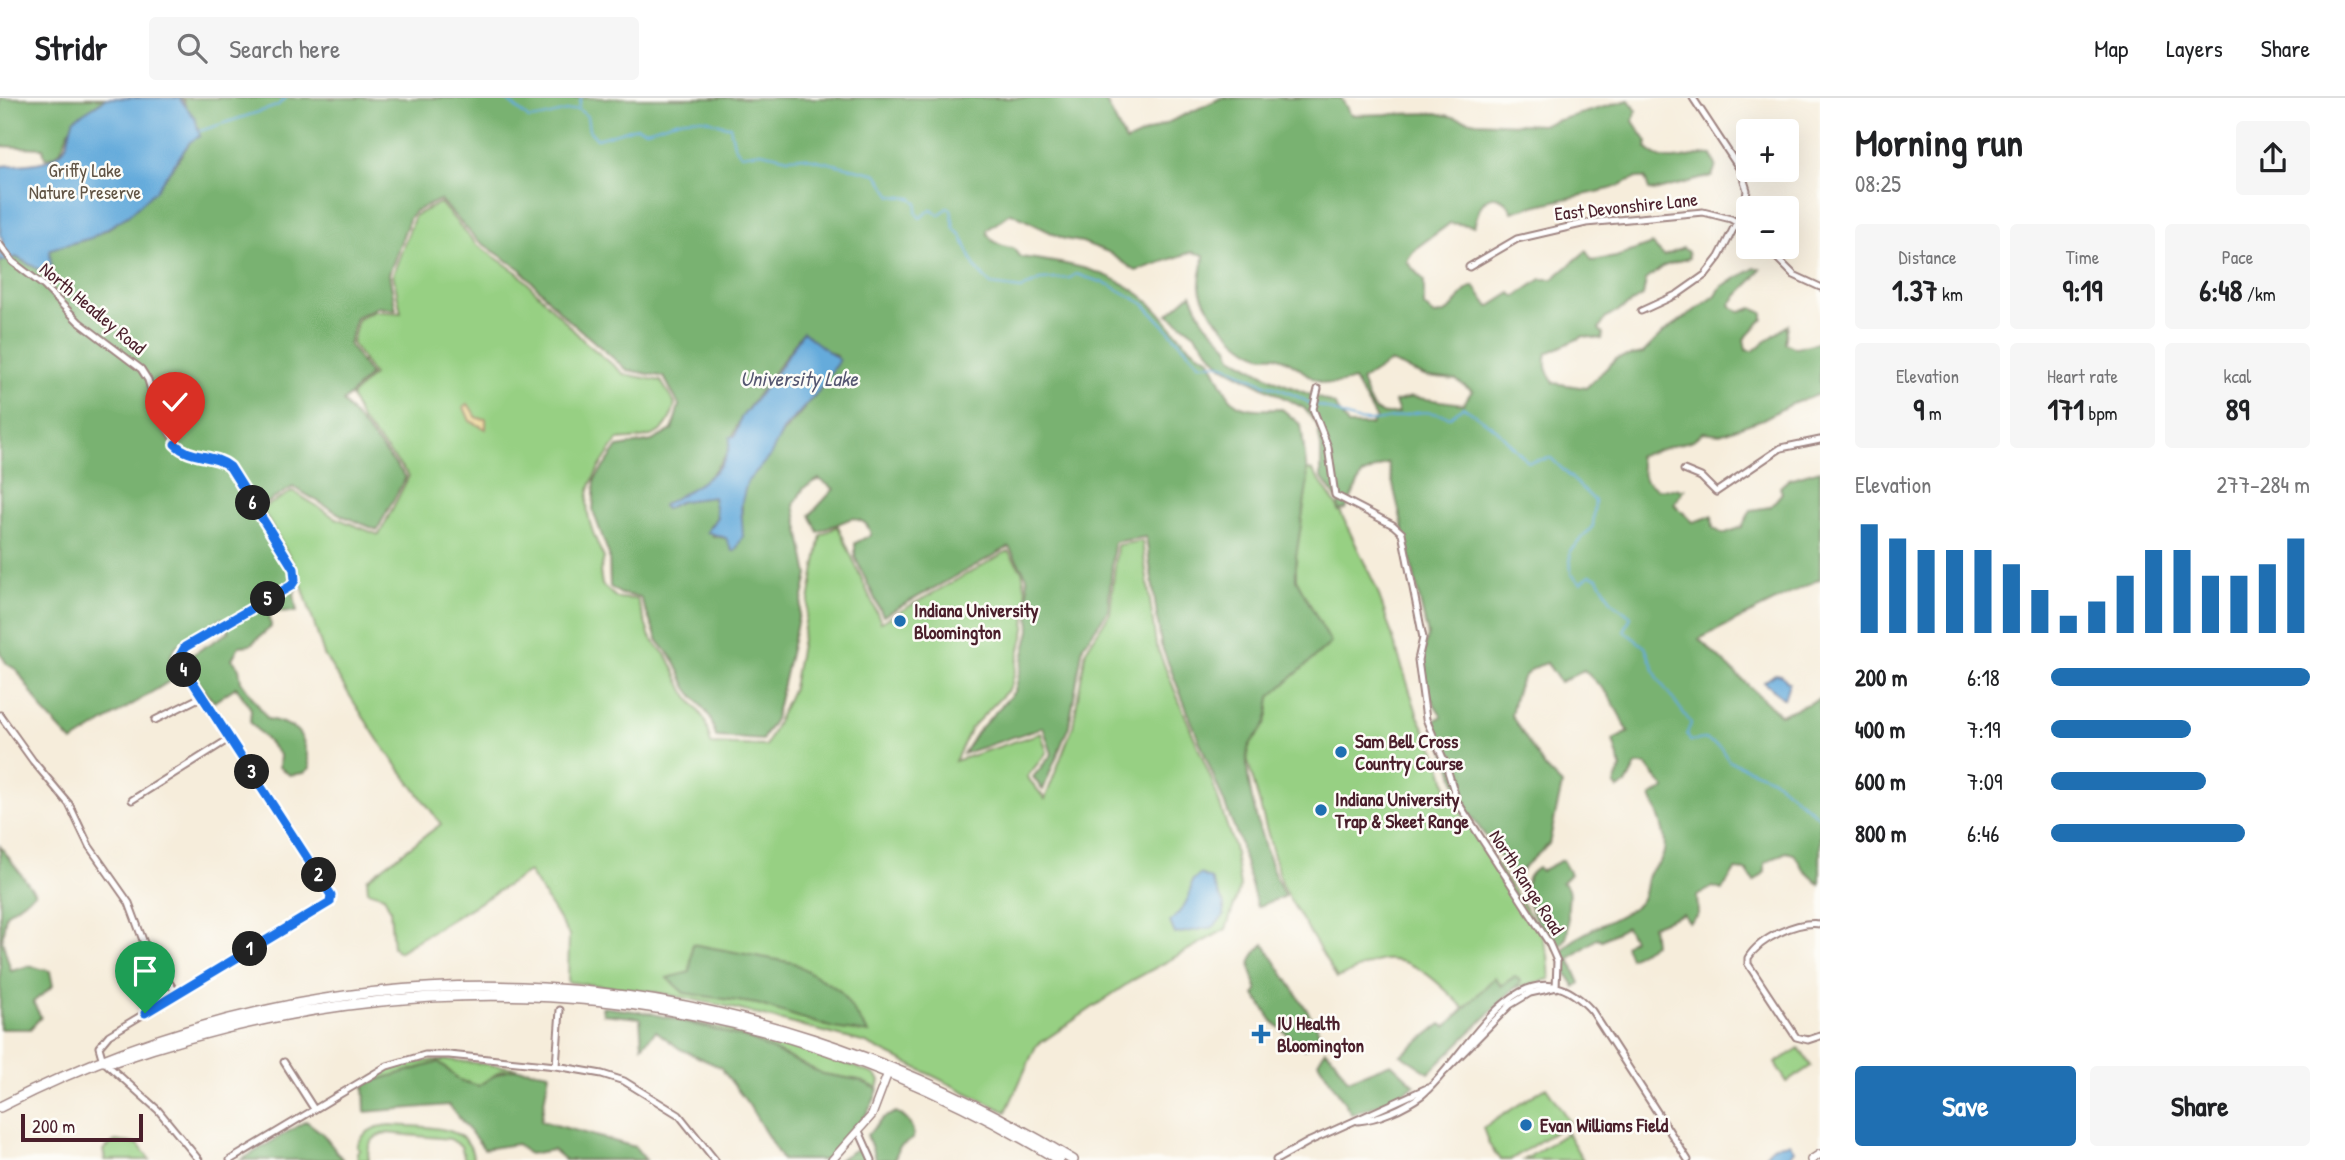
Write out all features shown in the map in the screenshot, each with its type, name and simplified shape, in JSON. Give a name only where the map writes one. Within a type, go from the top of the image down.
[{"type":"highway","points":[[0,1107],[103,1061],[117,1060],[226,1026],[328,1006],[429,996],[562,993],[735,1023],[889,1069],[976,1105],[1073,1160]]},
{"type":"highway","points":[[889,1069],[976,1112],[1059,1160]]},
{"type":"main road","points":[[832,1160],[876,1109],[889,1069]]},
{"type":"main road","points":[[1811,1160],[1820,1154]]},
{"type":"street","points":[[1693,98],[1744,175],[1746,196]]},
{"type":"street","name":"East Devonshire Lane","points":[[1469,267],[1517,239],[1586,223],[1703,212],[1736,221]]},
{"type":"street","points":[[1641,311],[1686,290],[1705,275],[1736,225]]},
{"type":"street","name":"North Headley Road","points":[[0,245],[13,262],[44,286],[87,329],[141,369],[148,380],[158,414],[175,444],[190,454],[223,461],[230,467],[294,569],[295,580],[291,586],[180,651],[179,662],[320,877],[331,895],[330,902],[176,993]]},
{"type":"street","points":[[1778,259],[1794,275],[1820,287]]},
{"type":"street","name":"North Range Road","points":[[1318,389],[1313,409],[1328,447],[1335,495],[1402,533],[1423,638],[1418,660],[1426,719],[1446,765],[1457,801],[1549,943],[1557,961],[1555,988]]},
{"type":"street","points":[[1684,470],[1701,477],[1716,492],[1775,451],[1796,443],[1820,440]]},
{"type":"street","points":[[155,720],[201,697]]},
{"type":"street","points":[[0,715],[33,761],[69,804],[89,846],[128,902],[144,943],[176,993],[104,1038],[99,1047],[103,1061],[158,1110],[199,1160]]},
{"type":"street","points":[[132,800],[229,739]]},
{"type":"street","points":[[1820,924],[1810,922],[1787,930],[1755,950],[1748,958],[1748,964],[1796,1037],[1808,1040],[1820,1036]]},
{"type":"street","points":[[1276,1160],[1302,1145],[1358,1121],[1401,1107],[1425,1093],[1510,1005],[1530,993],[1555,988],[1581,1000],[1592,1011],[1688,1160]]},
{"type":"street","points":[[556,1066],[560,1010]]},
{"type":"street","points":[[230,1160],[387,1066],[425,1055],[480,1057],[602,1074],[651,1096],[679,1115],[715,1160]]},
{"type":"street","points":[[284,1062],[314,1109]]},
{"type":"street","points":[[859,1131],[872,1160]]},
{"type":"green space","points":[[0,98],[107,98],[76,122],[56,155],[45,158],[43,148],[0,146]]},
{"type":"green space","points":[[179,98],[1104,98],[1126,142],[1221,98],[1341,98],[1351,115],[1436,113],[1476,122],[1541,125],[1629,100],[1636,110],[1633,121],[1647,142],[1646,148],[1662,158],[1670,159],[1712,155],[1716,166],[1712,176],[1654,191],[1649,190],[1645,178],[1635,178],[1615,188],[1512,212],[1500,198],[1492,197],[1482,205],[1474,226],[1450,223],[1419,246],[1407,262],[1424,281],[1424,306],[1433,315],[1448,311],[1468,288],[1474,286],[1489,307],[1511,293],[1515,297],[1541,279],[1553,279],[1586,251],[1592,261],[1616,257],[1652,244],[1664,256],[1683,248],[1688,252],[1689,258],[1664,266],[1646,280],[1643,296],[1605,319],[1599,329],[1603,334],[1601,339],[1584,336],[1547,353],[1546,368],[1554,383],[1586,388],[1617,358],[1643,353],[1664,332],[1715,296],[1722,286],[1755,268],[1761,268],[1730,305],[1739,312],[1752,308],[1763,313],[1763,319],[1744,339],[1746,350],[1753,351],[1788,325],[1785,343],[1796,348],[1820,342],[1820,394],[1720,434],[1703,432],[1693,440],[1638,456],[1645,480],[1657,489],[1684,489],[1674,504],[1693,522],[1712,516],[1713,528],[1723,534],[1742,527],[1751,510],[1770,507],[1782,493],[1780,487],[1789,479],[1820,470],[1820,579],[1699,639],[1780,715],[1820,699],[1820,885],[1804,870],[1794,854],[1786,852],[1765,863],[1765,872],[1754,882],[1747,871],[1735,870],[1722,890],[1713,887],[1697,896],[1698,914],[1689,922],[1683,914],[1652,926],[1654,944],[1630,958],[1625,945],[1633,939],[1626,927],[1602,940],[1598,938],[1569,959],[1580,983],[1575,987],[1563,967],[1562,953],[1574,940],[1620,916],[1641,901],[1648,875],[1659,863],[1665,847],[1663,829],[1651,796],[1665,789],[1646,765],[1636,765],[1626,784],[1618,789],[1614,784],[1621,768],[1613,740],[1629,732],[1608,694],[1584,670],[1560,682],[1547,663],[1530,671],[1520,682],[1511,715],[1545,768],[1562,785],[1549,844],[1524,867],[1517,880],[1461,802],[1451,766],[1432,722],[1442,716],[1424,678],[1423,658],[1428,636],[1388,463],[1362,475],[1346,509],[1338,511],[1339,502],[1321,477],[1321,446],[1317,424],[1304,408],[1222,366],[1195,334],[1168,314],[1191,294],[1203,320],[1227,345],[1232,357],[1276,381],[1334,404],[1348,425],[1371,425],[1376,418],[1354,380],[1328,384],[1311,377],[1288,361],[1276,356],[1260,355],[1242,344],[1223,327],[1203,296],[1200,283],[1204,255],[1192,252],[1136,271],[1108,252],[1082,242],[1064,239],[1011,213],[987,230],[993,240],[1013,248],[1020,257],[1092,270],[1125,284],[1154,307],[1193,349],[1209,358],[1234,402],[1251,408],[1282,409],[1301,425],[1308,480],[1296,557],[1296,579],[1331,643],[1270,697],[1266,721],[1249,746],[1247,764],[1258,824],[1285,896],[1257,907],[1239,840],[1161,645],[1146,537],[1114,542],[1108,611],[1083,646],[1069,726],[1043,790],[1033,777],[1052,754],[1043,727],[963,754],[977,732],[1015,691],[1030,630],[1027,577],[1009,547],[883,616],[855,557],[855,543],[871,535],[867,525],[852,518],[818,532],[810,515],[834,489],[819,479],[803,489],[794,505],[808,575],[775,719],[762,740],[716,737],[710,717],[687,688],[674,660],[658,641],[640,597],[621,594],[610,587],[609,555],[593,511],[595,479],[618,447],[652,441],[672,430],[679,405],[664,377],[627,370],[564,316],[520,269],[477,240],[440,200],[415,211],[410,217],[389,274],[396,310],[378,307],[356,317],[349,344],[370,375],[343,402],[406,477],[377,530],[343,516],[293,487],[254,511],[298,582],[294,594],[297,612],[269,611],[271,627],[250,645],[239,646],[232,659],[239,668],[241,681],[268,719],[289,725],[300,734],[310,768],[304,773],[290,775],[279,767],[280,755],[250,722],[251,709],[236,687],[214,702],[190,671],[190,656],[229,632],[222,618],[176,646],[170,657],[176,669],[173,679],[72,742],[44,712],[17,670],[7,664],[0,653],[0,262],[16,257],[44,272],[50,249],[92,237],[108,229],[136,208],[160,184],[190,142],[184,100]],"holes":[[[803,332],[819,347],[837,356],[821,387],[767,451],[746,483],[742,501],[741,534],[735,551],[726,538],[713,536],[709,528],[717,517],[713,497],[681,501],[665,509],[662,506],[707,480],[731,448],[730,441],[741,418]],[[1390,362],[1427,377],[1456,380],[1472,391],[1463,404],[1411,397],[1395,402],[1399,413],[1382,413],[1373,408],[1361,381]]]},
{"type":"green space","points":[[440,203],[476,244],[518,273],[584,341],[624,374],[661,381],[675,404],[667,424],[656,434],[618,440],[591,484],[587,509],[595,539],[604,558],[600,572],[602,585],[617,598],[637,599],[650,637],[669,659],[684,691],[705,720],[711,744],[766,746],[793,688],[821,535],[838,526],[881,622],[1008,551],[1022,571],[1027,595],[1025,629],[1011,687],[971,728],[955,761],[1041,733],[1047,752],[1027,777],[1045,799],[1073,726],[1086,650],[1110,613],[1117,545],[1142,541],[1156,645],[1211,778],[1234,847],[1240,887],[1226,929],[1133,980],[1036,1046],[1006,1112],[866,1043],[725,1006],[649,991],[568,982],[569,935],[529,872],[398,952],[393,947],[390,909],[384,896],[368,891],[367,879],[441,824],[378,740],[324,655],[297,570],[262,509],[293,491],[334,517],[379,535],[409,476],[361,420],[351,396],[373,375],[352,343],[358,319],[374,311],[401,313],[393,274],[415,215]]},
{"type":"green space","name":"Sam Bell Cross Country Course","points":[[1305,469],[1313,471],[1339,509],[1377,589],[1418,716],[1440,760],[1448,792],[1541,932],[1548,955],[1550,979],[1508,990],[1478,1022],[1433,979],[1407,963],[1379,961],[1337,978],[1282,886],[1243,743],[1292,575]]},
{"type":"green space","points":[[0,846],[35,893],[6,914],[2,940],[11,971],[29,966],[50,971],[53,986],[33,1002],[41,1017],[30,1029],[0,1029]]},
{"type":"green space","points":[[1562,860],[1570,874],[1562,882],[1569,894],[1568,931],[1564,941],[1555,949],[1530,907],[1526,886],[1529,876],[1538,868],[1541,871]]},
{"type":"green space","points":[[692,944],[794,963],[839,990],[869,1033],[833,1028],[757,1004],[684,993],[667,978],[690,972]]},
{"type":"green space","points":[[1264,944],[1316,1024],[1321,1039],[1304,1049],[1272,1021],[1255,995],[1257,990],[1250,965],[1257,950]]},
{"type":"green space","points":[[1515,976],[1521,982],[1429,1073],[1401,1055],[1441,1024],[1446,1027],[1495,977],[1501,986]]},
{"type":"green space","points":[[602,1007],[650,1013],[749,1039],[823,1074],[859,1080],[878,1089],[863,1119],[826,1160],[782,1160],[749,1105],[720,1067],[680,1049],[656,1031],[642,1046],[640,1018],[603,1014]]},
{"type":"green space","points":[[665,1016],[788,1042],[874,1074],[880,1080],[878,1089],[859,1080],[823,1074],[749,1039]]},
{"type":"green space","points":[[1799,1048],[1811,1066],[1787,1082],[1775,1063]]},
{"type":"green space","points":[[1325,1050],[1348,1080],[1391,1063],[1415,1085],[1386,1102],[1352,1114],[1318,1062]]},
{"type":"green space","points":[[451,1060],[517,1068],[502,1070],[478,1086],[459,1080],[439,1062],[364,1084],[406,1065]]},
{"type":"green space","points":[[439,1062],[459,1080],[478,1086],[511,1069],[549,1073],[541,1121],[635,1147],[646,1160],[565,1160],[553,1150],[529,1154],[517,1144],[484,1149],[449,1105],[365,1112],[364,1084]]},
{"type":"green space","name":"Evan Williams Field","points":[[1546,1087],[1570,1122],[1510,1160],[1500,1160],[1489,1144],[1483,1128]]},
{"type":"green space","points":[[896,1112],[909,1123],[913,1130],[913,1139],[898,1148],[895,1160],[876,1160],[867,1135],[883,1118]]},
{"type":"green space","points":[[306,1121],[322,1133],[343,1160],[241,1160]]},
{"type":"green space","points":[[390,1125],[428,1127],[454,1133],[470,1147],[473,1160],[465,1160],[461,1146],[450,1139],[386,1133],[371,1142],[369,1160],[358,1160],[357,1152],[360,1150],[357,1147],[362,1137],[374,1128]]},
{"type":"green space","points":[[1567,1133],[1583,1160],[1524,1160]]},
{"type":"green space","points":[[115,1141],[138,1144],[150,1160],[105,1160],[103,1150]]},
{"type":"green space","points":[[860,1147],[867,1153],[867,1160],[838,1160]]},
{"type":"sand","points":[[468,404],[477,418],[486,419],[486,429],[470,421],[464,407]]},
{"type":"water","points":[[107,98],[179,98],[195,118],[200,136],[190,142],[155,191],[129,215],[91,238],[50,249],[51,271],[44,272],[16,257],[0,262],[0,245],[3,240],[0,235],[0,166],[37,163],[54,157],[66,145],[74,119]]},
{"type":"water","name":"University Lake","points":[[803,332],[839,360],[818,392],[783,430],[770,456],[747,482],[741,505],[743,536],[735,551],[732,551],[726,538],[707,532],[717,517],[713,497],[681,501],[665,509],[662,506],[706,479],[724,461],[730,437],[735,436],[741,418],[774,376]]},
{"type":"water","points":[[1775,674],[1781,675],[1789,683],[1784,699],[1764,682]]},
{"type":"water","points":[[1200,874],[1211,879],[1224,905],[1224,916],[1213,927],[1175,934],[1170,922],[1185,904],[1192,881]]},
{"type":"water","points":[[1789,1143],[1794,1150],[1787,1159],[1763,1160],[1772,1146]]},
{"type":"waterway","points":[[200,131],[277,106],[286,98]]},
{"type":"waterway","points":[[496,98],[508,101],[529,119],[578,109],[587,116],[589,130],[597,139],[637,127],[646,130],[695,118],[730,126],[734,145],[741,155],[761,152],[788,158],[803,157],[877,174],[892,196],[911,198],[917,203],[916,213],[920,218],[932,209],[939,215],[947,208],[951,209],[954,229],[961,235],[975,267],[991,285],[1021,289],[1041,280],[1070,278],[1076,274],[1110,285],[1144,304],[1200,364],[1227,366],[1311,404]]},
{"type":"waterway","points":[[579,107],[581,98]]},
{"type":"waterway","points":[[1317,405],[1362,421],[1425,412],[1450,417],[1463,407],[1496,429],[1528,462],[1551,458],[1595,501],[1593,526],[1570,551],[1571,574],[1581,583],[1590,575],[1598,578],[1612,602],[1631,617],[1624,631],[1645,647],[1658,679],[1691,723],[1687,733],[1690,741],[1705,739],[1720,747],[1729,761],[1773,779],[1820,818]]},
{"type":"place","name":"Indiana University Bloomington","points":[[900,621]]},
{"type":"place","name":"Sam Bell Cross Country Course","points":[[1341,752]]},
{"type":"place","name":"Indiana University Trap & Skeet Range","points":[[1321,810]]},
{"type":"place","name":"IU Health Bloomington","points":[[1261,1034]]},
{"type":"place","name":"Evan Williams Field","points":[[1526,1125]]},
{"type":"route","points":[[145,1013],[330,902],[331,895],[178,659],[178,654],[185,647],[291,586],[296,576],[294,569],[230,467],[223,461],[190,454],[175,444]]},
{"type":"park label","name":"Griffy Lake Nature Preserve","points":[[85,181]]}]
